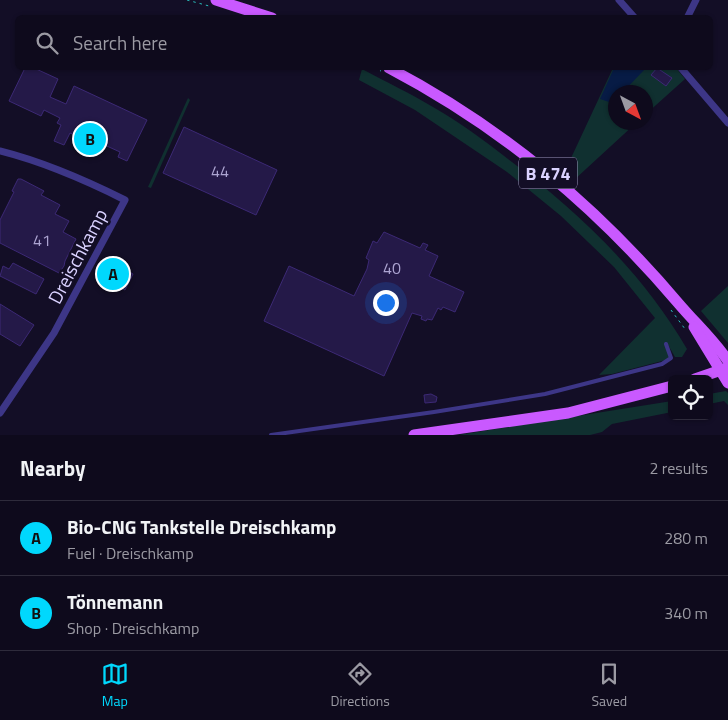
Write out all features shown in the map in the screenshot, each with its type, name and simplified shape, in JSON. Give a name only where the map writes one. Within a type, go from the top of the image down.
[{"type":"main road","points":[[216,0],[263,15]]},
{"type":"main road","name":"B 474","points":[[387,70],[438,94],[477,119],[545,170],[582,202],[616,234],[683,308],[726,366],[728,382]]},
{"type":"main road","points":[[705,375],[726,366]]},
{"type":"main road","points":[[414,435],[568,413],[668,387]]},
{"type":"street","points":[[618,0],[632,15]]},
{"type":"street","points":[[688,15],[696,0]]},
{"type":"street","points":[[683,70],[728,123]]},
{"type":"street","name":"Dreischkamp","points":[[0,151],[28,158],[58,169],[125,200],[54,333],[0,412]]},
{"type":"lane","points":[[271,435],[545,394],[662,364],[672,358],[666,344]]},
{"type":"path","points":[[671,309],[685,329]]},
{"type":"green space","points":[[362,70],[364,70],[424,102],[490,145],[560,200],[607,245],[650,294],[687,349],[682,357],[675,357],[667,343],[670,356],[666,360],[612,374],[599,375],[655,318],[614,267],[561,216],[507,172],[415,110],[359,80]]},
{"type":"green space","points":[[612,70],[678,70],[685,79],[653,108],[653,85],[608,85],[608,130],[628,130],[574,180],[565,171]]},
{"type":"green space","points":[[188,98],[190,100],[151,188],[148,187]]},
{"type":"green space","points":[[728,286],[728,343],[701,311]]},
{"type":"green space","points":[[726,391],[728,393],[728,405],[724,401],[713,403],[713,393]]},
{"type":"green space","points":[[668,402],[668,413],[612,424],[602,432],[590,435],[458,435]]},
{"type":"water","points":[[613,70],[644,70],[630,85],[608,85],[608,102],[600,99]]},
{"type":"building","points":[[24,70],[38,70],[58,79],[50,97],[66,104],[74,86],[147,120],[127,161],[118,157],[120,152],[98,142],[95,149],[78,141],[80,137],[70,133],[64,145],[54,141],[61,125],[57,123],[60,118],[44,110],[41,116],[9,101]]},
{"type":"building","points":[[655,70],[660,70],[672,78],[666,86],[651,75]]},
{"type":"building","points":[[184,127],[277,170],[256,215],[163,173]]},
{"type":"building","points":[[18,179],[44,191],[41,195],[60,205],[55,214],[69,221],[63,232],[76,239],[59,273],[0,243],[0,220],[14,192],[12,191]]},
{"type":"building","points":[[384,232],[420,248],[423,243],[428,245],[425,250],[438,256],[429,276],[464,292],[455,312],[443,307],[441,310],[438,308],[432,320],[427,319],[426,321],[421,319],[422,316],[412,313],[384,376],[264,321],[289,266],[354,296],[367,269],[369,260],[366,258],[373,241],[377,243]]},
{"type":"building","points":[[13,263],[44,279],[36,294],[0,276],[3,266],[9,269]]},
{"type":"building","points":[[128,271],[133,274],[125,290],[120,287]]},
{"type":"building","points":[[0,304],[34,325],[20,346],[0,334]]},
{"type":"building","points":[[431,394],[437,397],[436,402],[425,403],[424,395]]},
{"type":"place","name":"Tönnemann","points":[[90,139]]},
{"type":"place","name":"Bio-CNG Tankstelle Dreischkamp","points":[[113,274]]}]
